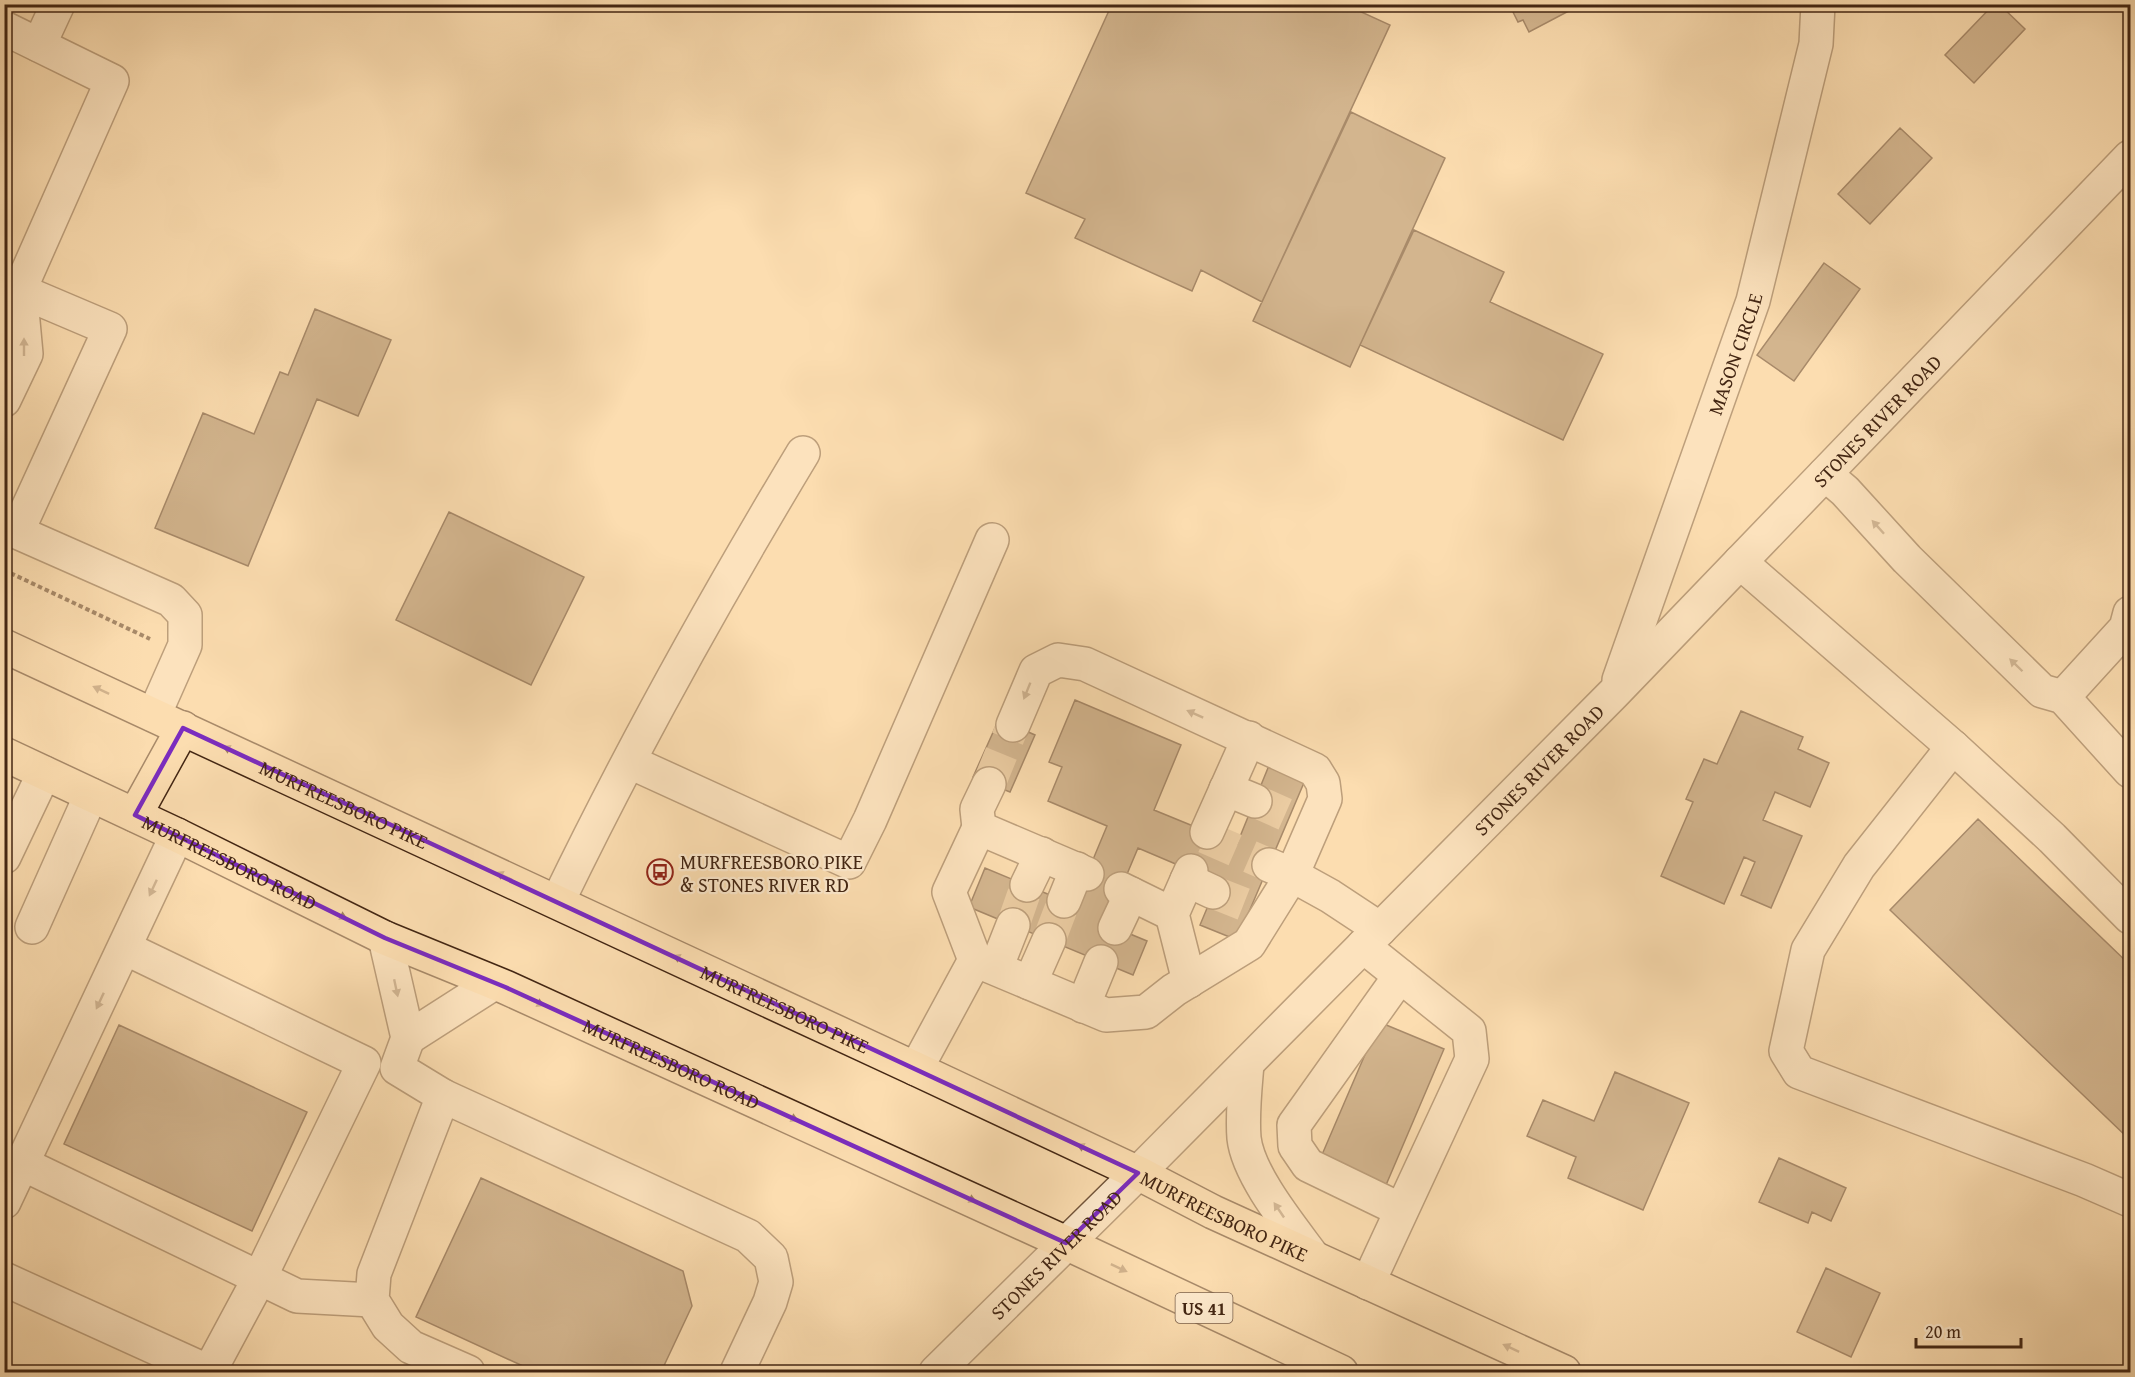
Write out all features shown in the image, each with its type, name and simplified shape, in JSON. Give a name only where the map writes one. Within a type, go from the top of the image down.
[{"type":"main road","name":"MURFREESBORO PIKE","points":[[4,646],[558,901],[1138,1173],[1213,1212],[1564,1372]]},
{"type":"main road","points":[[135,815],[168,721]]},
{"type":"main road","name":"MURFREESBORO ROAD","points":[[4,754],[177,835],[385,938],[494,983],[1066,1243],[1341,1372]]},
{"type":"street","points":[[39,45],[58,4]]},
{"type":"street","name":"MASON CIRCLE","points":[[1614,693],[1753,301],[1816,44],[1818,4]]},
{"type":"street","points":[[4,28],[112,81],[10,292],[26,354],[4,400]]},
{"type":"street","name":"STONES RIVER ROAD","points":[[936,1372],[1138,1173],[1614,693],[2130,157]]},
{"type":"street","points":[[10,292],[110,329],[17,532],[171,600],[185,615],[185,645],[177,664],[168,721]]},
{"type":"street","points":[[558,901],[595,826],[735,566],[803,453]]},
{"type":"street","points":[[1825,474],[1845,491],[1907,559],[2042,691],[2063,697],[2130,771]]},
{"type":"street","points":[[630,762],[849,862],[870,820],[992,540]]},
{"type":"street","points":[[1740,562],[1953,747],[2052,838],[2130,917]]},
{"type":"street","points":[[2063,697],[2126,628],[2130,613]]},
{"type":"street","points":[[989,784],[977,809],[979,828],[949,892],[985,964],[1106,1015],[1146,1012],[1189,981],[1250,944],[1259,911],[1301,822],[1325,799],[1323,783],[1315,770],[1085,664],[1058,660],[1036,671],[1013,726]]},
{"type":"street","points":[[1207,832],[1240,795],[1249,738]]},
{"type":"street","points":[[1953,747],[1859,866],[1808,950],[1786,1051],[1799,1072],[2084,1180],[2130,1200]]},
{"type":"street","points":[[4,857],[44,773]]},
{"type":"street","points":[[32,927],[91,795]]},
{"type":"street","points":[[979,828],[1082,872],[1064,901]]},
{"type":"street","points":[[4,1202],[177,835]]},
{"type":"street","points":[[1027,885],[1042,855]]},
{"type":"street","points":[[1280,870],[1330,896],[1372,938],[1400,976],[1469,1030],[1472,1059],[1368,1283]]},
{"type":"street","points":[[1172,914],[1197,881]]},
{"type":"street","points":[[1115,928],[1126,891],[1172,914],[1189,981]]},
{"type":"street","points":[[916,1069],[1013,925]]},
{"type":"street","points":[[385,938],[402,1053],[443,1096],[748,1236],[771,1258],[776,1282],[770,1302],[737,1372]]},
{"type":"street","points":[[1030,983],[1049,940]]},
{"type":"street","points":[[124,948],[364,1064],[402,1053],[494,983]]},
{"type":"street","points":[[1083,1006],[1101,962]]},
{"type":"street","points":[[1400,976],[1294,1125],[1295,1146],[1308,1165],[1401,1210]]},
{"type":"street","points":[[4,1279],[209,1372],[260,1277],[364,1064]]},
{"type":"street","points":[[1246,1064],[1245,1140],[1251,1163],[1275,1205],[1313,1257]]},
{"type":"street","points":[[443,1096],[374,1274],[372,1300],[388,1326],[411,1347],[468,1372]]},
{"type":"street","points":[[23,1164],[297,1296],[372,1300]]},
{"type":"path","points":[[4,570],[159,643],[177,664]]},
{"type":"highlighted area","points":[[183,728],[1138,1173],[1066,1243],[505,987],[385,938],[135,815]]},
{"type":"building","points":[[1112,4],[1344,4],[1390,25],[1262,302],[1201,270],[1192,291],[1075,238],[1085,219],[1026,193]]},
{"type":"building","points":[[1509,4],[1582,4],[1529,32],[1523,20],[1518,22]]},
{"type":"building","points":[[1994,4],[1999,4],[2025,29],[1974,83],[1945,55]]},
{"type":"building","points":[[1351,112],[1445,158],[1350,367],[1253,321]]},
{"type":"building","points":[[1900,128],[1932,158],[1870,224],[1838,194]]},
{"type":"building","points":[[1414,230],[1504,272],[1490,302],[1603,354],[1563,440],[1360,345]]},
{"type":"building","points":[[1824,263],[1860,289],[1794,381],[1757,355]]},
{"type":"building","points":[[315,309],[391,340],[358,416],[317,399],[248,566],[155,528],[203,413],[254,434],[280,372],[288,375]]},
{"type":"building","points":[[449,512],[584,577],[531,685],[396,620]]},
{"type":"building","points":[[1075,700],[1181,745],[1154,810],[1237,844],[1270,763],[1306,778],[1237,940],[1200,925],[1218,882],[1138,848],[1106,924],[1147,941],[1133,975],[969,907],[985,868],[1074,905],[1107,826],[1048,801],[1062,767],[1049,762]]},
{"type":"building","points":[[1741,711],[1803,737],[1798,749],[1829,763],[1810,807],[1775,792],[1763,820],[1802,836],[1771,908],[1741,895],[1755,862],[1744,857],[1724,904],[1661,876],[1693,802],[1686,799],[1704,759],[1717,764]]},
{"type":"building","points":[[999,719],[1035,735],[1010,792],[973,777]]},
{"type":"building","points":[[1978,819],[2130,965],[2130,1140],[1890,910]]},
{"type":"building","points":[[1379,1022],[1444,1049],[1386,1185],[1321,1157]]},
{"type":"building","points":[[119,1025],[307,1112],[252,1231],[64,1144]]},
{"type":"building","points":[[1615,1072],[1689,1103],[1643,1210],[1568,1178],[1576,1157],[1527,1136],[1543,1100],[1594,1121]]},
{"type":"building","points":[[1779,1158],[1846,1188],[1831,1221],[1812,1212],[1808,1223],[1759,1202]]},
{"type":"building","points":[[481,1178],[683,1271],[692,1306],[661,1372],[536,1372],[416,1317]]},
{"type":"building","points":[[1826,1268],[1880,1293],[1851,1357],[1797,1332]]},
{"type":"tunnel","points":[[989,784],[1013,725]]},
{"type":"tunnel","points":[[1255,801],[1289,816]]},
{"type":"tunnel","points":[[1205,837],[1269,865]]},
{"type":"tunnel","points":[[1013,925],[1027,885]]},
{"type":"tunnel","points":[[1213,892],[1251,907]]},
{"type":"tunnel","points":[[1049,940],[1064,901]]},
{"type":"place","name":"MURFREESBORO PIKE & STONES RIVER RD","points":[[660,872]]}]
